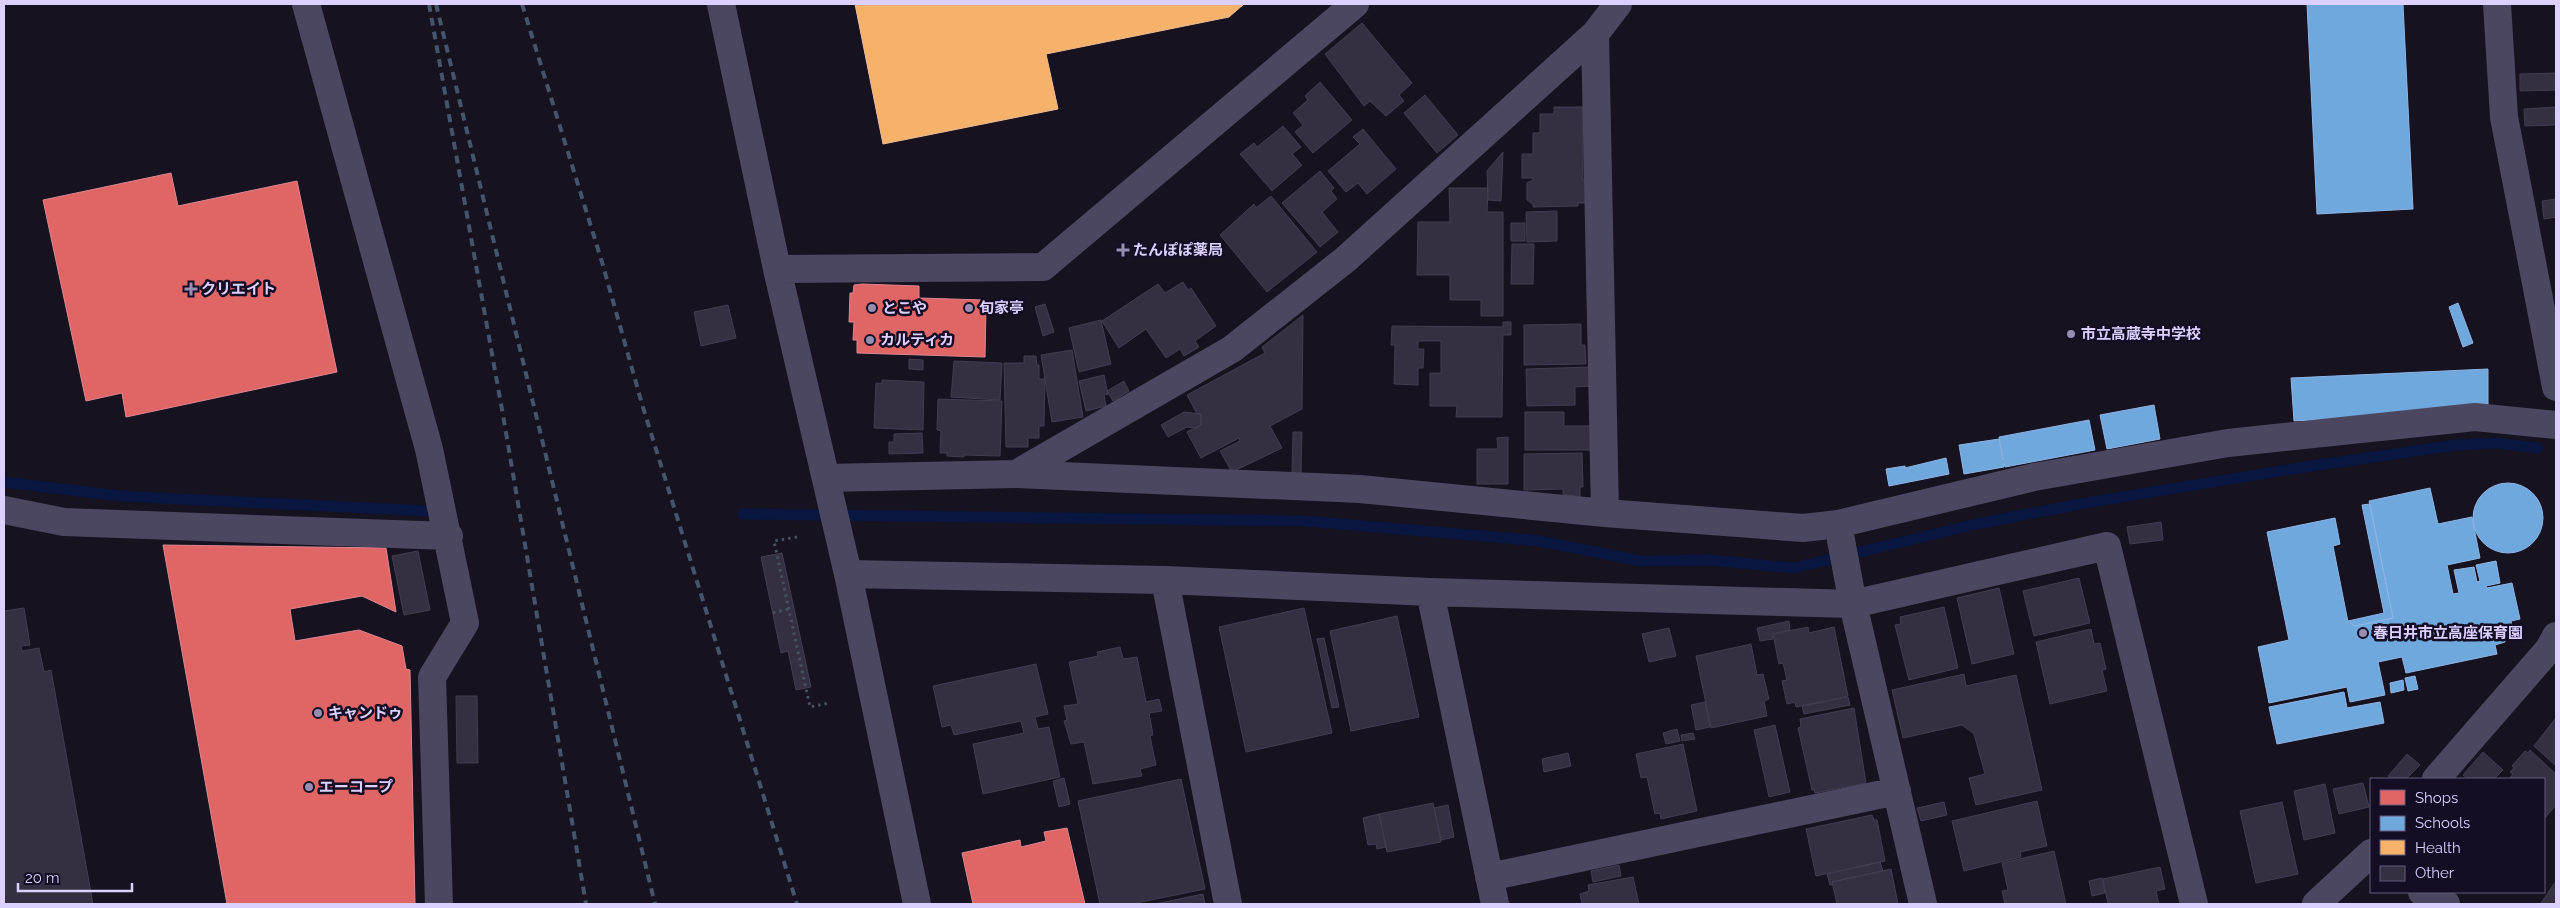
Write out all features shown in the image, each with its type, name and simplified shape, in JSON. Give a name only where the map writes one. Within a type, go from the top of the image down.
[{"type":"street","points":[[306,4],[430,449],[465,623],[432,676],[439,904]]},
{"type":"street","points":[[722,4],[777,269],[848,574],[917,904]]},
{"type":"street","points":[[777,269],[1043,267],[1355,4]]},
{"type":"street","points":[[1016,474],[1232,349],[1346,259],[1595,34],[1618,4]]},
{"type":"street","points":[[2497,4],[2504,117],[2555,375]]},
{"type":"street","points":[[1595,34],[1604,513]]},
{"type":"street","points":[[827,486],[1016,474],[1360,489],[1604,513],[1803,528],[1838,524],[2034,477],[2228,443],[2475,417],[2556,425]]},
{"type":"street","points":[[4,510],[64,522],[449,536]]},
{"type":"street","points":[[1838,524],[1852,595],[1923,904]]},
{"type":"street","points":[[848,574],[1165,580],[1430,592],[1852,595],[2107,546],[2194,904]]},
{"type":"street","points":[[1165,580],[1228,904]]},
{"type":"street","points":[[1430,592],[1495,904]]},
{"type":"street","points":[[2437,778],[2549,650],[2556,636]]},
{"type":"street","points":[[1490,877],[1897,791]]},
{"type":"street","points":[[2316,904],[2369,860]]},
{"type":"street","points":[[2424,893],[2446,904]]},
{"type":"path","points":[[797,537],[774,541],[810,707],[829,703]]},
{"type":"path","points":[[773,613],[788,609]]},
{"type":"building: Shops","name":"クリエイト","points":[[171,173],[178,206],[297,181],[337,372],[126,417],[122,393],[86,401],[43,200]]},
{"type":"building: Shops","points":[[854,285],[919,286],[919,298],[984,300],[984,307],[986,307],[985,357],[857,353],[857,340],[853,340],[854,322],[849,322],[850,293],[853,293]]},
{"type":"building: Shops","name":"エーコープ","points":[[163,545],[386,548],[396,612],[362,596],[290,609],[295,641],[359,630],[402,646],[406,669],[410,670],[415,904],[227,904]]},
{"type":"building: Shops","points":[[1067,828],[1085,904],[973,904],[962,853],[1020,840],[1021,847],[1046,841],[1044,832]]},
{"type":"building: Schools","points":[[2307,4],[2403,4],[2413,209],[2317,214]]},
{"type":"building: Schools","points":[[2458,303],[2473,343],[2463,347],[2449,307]]},
{"type":"building: Schools","points":[[2488,369],[2488,405],[2461,413],[2294,421],[2291,378]]},
{"type":"building: Schools","points":[[2154,405],[2160,439],[2107,449],[2100,415]]},
{"type":"building: Schools","points":[[2089,420],[2095,450],[2005,467],[1999,437]]},
{"type":"building: Schools","points":[[1999,439],[2004,467],[1964,474],[1959,445]]},
{"type":"building: Schools","points":[[1946,458],[1949,474],[1889,486],[1886,469],[1905,466],[1905,468]]},
{"type":"building: Schools","points":[[2501,483],[2515,483],[2528,489],[2537,498],[2543,511],[2541,531],[2533,543],[2515,553],[2501,553],[2488,547],[2479,538],[2473,525],[2473,511],[2479,498],[2488,489]]},
{"type":"building: Schools","points":[[2430,488],[2438,524],[2472,517],[2480,558],[2447,565],[2453,594],[2459,593],[2454,570],[2474,567],[2477,582],[2480,581],[2476,565],[2496,561],[2500,583],[2486,586],[2487,588],[2512,583],[2520,619],[2511,621],[2513,631],[2503,633],[2505,642],[2495,645],[2497,654],[2406,673],[2402,657],[2378,662],[2385,695],[2350,702],[2347,687],[2269,703],[2258,647],[2289,640],[2267,532],[2335,518],[2340,544],[2333,546],[2348,622],[2355,626],[2393,618],[2369,501]]},
{"type":"building: Schools","points":[[2370,504],[2393,618],[2355,626],[2348,621],[2384,613],[2362,505]]},
{"type":"building: Schools","points":[[2415,676],[2418,689],[2408,691],[2405,678]]},
{"type":"building: Schools","points":[[2403,680],[2404,690],[2391,693],[2390,683]]},
{"type":"building: Schools","points":[[2344,692],[2347,708],[2380,702],[2384,723],[2277,744],[2269,707]]},
{"type":"building: Health","points":[[855,4],[1244,4],[1229,17],[1046,54],[1058,109],[883,144]]},
{"type":"building: Other","points":[[1362,23],[1412,83],[1399,95],[1404,101],[1386,116],[1370,101],[1364,106],[1325,54]]},
{"type":"building: Other","points":[[2556,73],[2556,90],[2520,91],[2520,74]]},
{"type":"building: Other","points":[[1320,82],[1352,120],[1313,153],[1295,132],[1303,125],[1293,113],[1308,100],[1305,96]]},
{"type":"building: Other","points":[[1425,95],[1458,135],[1437,153],[1404,113]]},
{"type":"building: Other","points":[[1554,107],[1583,107],[1583,180],[1589,180],[1589,203],[1578,203],[1578,206],[1533,207],[1533,204],[1527,200],[1527,183],[1533,180],[1533,178],[1522,178],[1522,154],[1533,154],[1533,133],[1540,133],[1540,114],[1554,114]]},
{"type":"building: Other","points":[[2556,107],[2556,125],[2525,126],[2524,109]]},
{"type":"building: Other","points":[[1283,126],[1301,147],[1292,154],[1302,165],[1272,191],[1240,154],[1254,143],[1257,147]]},
{"type":"building: Other","points":[[1363,129],[1396,169],[1367,194],[1358,183],[1346,192],[1328,171],[1360,144],[1353,137]]},
{"type":"building: Other","points":[[1503,152],[1501,201],[1488,200],[1487,171]]},
{"type":"building: Other","points":[[1320,171],[1334,188],[1331,191],[1337,199],[1322,212],[1338,232],[1320,247],[1282,203]]},
{"type":"building: Other","points":[[1449,188],[1488,188],[1487,212],[1503,212],[1503,316],[1481,316],[1481,300],[1450,300],[1450,275],[1417,275],[1418,222],[1450,222]]},
{"type":"building: Other","points":[[1271,196],[1317,252],[1267,292],[1220,235],[1254,204],[1256,208]]},
{"type":"building: Other","points":[[2556,199],[2556,217],[2544,219],[2542,201]]},
{"type":"building: Other","points":[[1557,211],[1557,241],[1527,242],[1526,212]]},
{"type":"building: Other","points":[[1511,223],[1525,223],[1525,241],[1511,241]]},
{"type":"building: Other","points":[[1512,244],[1534,244],[1533,284],[1511,284]]},
{"type":"building: Other","points":[[1183,282],[1188,290],[1191,288],[1216,326],[1195,341],[1199,347],[1184,356],[1180,349],[1166,358],[1146,329],[1119,348],[1102,321],[1158,284],[1165,293]]},
{"type":"building: Other","points":[[1045,304],[1054,332],[1043,336],[1035,307]]},
{"type":"building: Other","points":[[728,305],[736,338],[701,346],[694,312]]},
{"type":"building: Other","points":[[1303,315],[1302,409],[1270,426],[1282,448],[1232,472],[1220,451],[1240,441],[1239,438],[1201,458],[1187,432],[1201,425],[1201,414],[1197,414],[1187,395],[1265,353],[1262,347]]},
{"type":"building: Other","points":[[1101,320],[1111,364],[1079,372],[1069,328]]},
{"type":"building: Other","points":[[1503,322],[1511,322],[1511,335],[1503,335],[1502,417],[1456,417],[1457,406],[1430,406],[1430,373],[1441,373],[1441,341],[1418,341],[1418,349],[1424,349],[1423,368],[1418,368],[1418,385],[1394,384],[1395,345],[1391,345],[1392,326],[1503,327]]},
{"type":"building: Other","points":[[1581,324],[1581,345],[1585,345],[1586,364],[1524,365],[1524,325]]},
{"type":"building: Other","points":[[1072,350],[1083,417],[1052,422],[1041,355]]},
{"type":"building: Other","points":[[1024,356],[1036,356],[1037,365],[1039,365],[1039,379],[1045,379],[1044,426],[1039,426],[1039,438],[1028,438],[1028,447],[1006,447],[1004,363],[1024,363]]},
{"type":"building: Other","points":[[909,359],[923,360],[923,370],[909,369]]},
{"type":"building: Other","points":[[954,361],[1002,363],[1000,400],[951,397]]},
{"type":"building: Other","points":[[1591,367],[1591,386],[1575,387],[1575,405],[1527,406],[1526,369]]},
{"type":"building: Other","points":[[1104,375],[1108,394],[1104,395],[1106,406],[1086,411],[1079,381]]},
{"type":"building: Other","points":[[882,380],[924,382],[923,430],[874,428],[876,383],[882,384]]},
{"type":"building: Other","points":[[1124,381],[1129,391],[1113,401],[1107,391]]},
{"type":"building: Other","points":[[938,399],[1002,401],[1000,456],[964,455],[964,457],[947,456],[947,453],[940,453],[941,431],[937,430]]},
{"type":"building: Other","points":[[1184,412],[1201,414],[1201,425],[1196,428],[1187,427],[1168,437],[1161,425]]},
{"type":"building: Other","points":[[1525,412],[1564,412],[1564,426],[1592,426],[1592,450],[1525,450]]},
{"type":"building: Other","points":[[1293,432],[1302,432],[1301,473],[1292,473]]},
{"type":"building: Other","points":[[922,433],[923,453],[889,454],[889,442],[894,442],[894,434]]},
{"type":"building: Other","points":[[1508,437],[1508,484],[1477,484],[1477,449],[1498,449],[1497,438]]},
{"type":"building: Other","points":[[1582,453],[1583,487],[1580,487],[1580,497],[1563,494],[1563,489],[1524,490],[1524,454]]},
{"type":"building: Other","points":[[2161,522],[2163,540],[2130,544],[2127,527]]},
{"type":"building: Other","points":[[418,551],[430,610],[404,615],[392,556]]},
{"type":"building: Other","points":[[782,553],[811,687],[796,690],[788,651],[781,653],[761,557]]},
{"type":"building: Other","points":[[2079,578],[2090,623],[2034,636],[2023,591]]},
{"type":"building: Other","points":[[1999,588],[2014,654],[1972,664],[1957,598]]},
{"type":"building: Other","points":[[1944,607],[1958,668],[1909,680],[1895,625],[1901,624],[1900,617]]},
{"type":"building: Other","points":[[24,608],[30,645],[21,646],[22,651],[39,648],[44,672],[51,670],[93,904],[4,904],[4,611]]},
{"type":"building: Other","points":[[1304,608],[1332,733],[1246,752],[1219,627]]},
{"type":"building: Other","points":[[1397,616],[1419,717],[1351,731],[1330,631]]},
{"type":"building: Other","points":[[1789,621],[1790,630],[1772,634],[1773,639],[1760,641],[1757,628]]},
{"type":"building: Other","points":[[1808,627],[1809,633],[1834,627],[1848,696],[1796,707],[1795,702],[1787,704],[1782,681],[1787,680],[1783,663],[1779,664],[1773,634]]},
{"type":"building: Other","points":[[1669,628],[1676,656],[1649,662],[1642,634]]},
{"type":"building: Other","points":[[2091,629],[2094,644],[2100,643],[2106,669],[2102,670],[2107,691],[2050,704],[2036,642]]},
{"type":"building: Other","points":[[1324,638],[1339,707],[1332,708],[1317,639]]},
{"type":"building: Other","points":[[1751,644],[1757,675],[1763,674],[1769,699],[1764,701],[1767,716],[1711,728],[1696,656]]},
{"type":"building: Other","points":[[1120,647],[1123,659],[1137,657],[1146,702],[1159,699],[1162,711],[1149,713],[1153,735],[1150,736],[1156,765],[1140,769],[1142,776],[1093,784],[1084,742],[1071,744],[1064,721],[1067,720],[1064,706],[1078,704],[1069,662],[1098,656],[1097,652]]},
{"type":"building: Other","points":[[1036,664],[1048,714],[1035,717],[1038,729],[1049,727],[1060,777],[983,794],[973,744],[1024,733],[1021,721],[954,735],[951,725],[942,727],[933,686]]},
{"type":"building: Other","points":[[1964,674],[1966,686],[2016,675],[2042,790],[1976,805],[1969,778],[1985,774],[1974,734],[1962,725],[1903,738],[1892,690]]},
{"type":"building: Other","points":[[456,696],[477,696],[478,763],[457,763]]},
{"type":"building: Other","points":[[1848,697],[1850,705],[1804,714],[1802,706]]},
{"type":"building: Other","points":[[1705,702],[1710,727],[1696,730],[1691,705]]},
{"type":"building: Other","points":[[1854,708],[1866,783],[1815,793],[1812,790],[1798,728],[1801,727],[1800,719]]},
{"type":"building: Other","points":[[2556,720],[2556,766],[2534,746]]},
{"type":"building: Other","points":[[1775,725],[1790,792],[1769,797],[1754,730]]},
{"type":"building: Other","points":[[1677,729],[1680,741],[1666,744],[1663,733]]},
{"type":"building: Other","points":[[1693,733],[1695,739],[1682,741],[1681,735]]},
{"type":"building: Other","points":[[1683,744],[1697,811],[1661,819],[1660,813],[1655,814],[1647,777],[1641,778],[1636,754]]},
{"type":"building: Other","points":[[2530,750],[2556,774],[2556,805],[2545,818],[2545,778],[2510,778],[2513,774],[2510,772],[2514,768],[2512,766],[2525,751],[2528,753]]},
{"type":"building: Other","points":[[2483,752],[2503,770],[2495,778],[2467,778],[2463,775]]},
{"type":"building: Other","points":[[1568,753],[1571,766],[1544,772],[1542,759]]},
{"type":"building: Other","points":[[2407,754],[2420,765],[2407,778],[2391,778],[2388,776]]},
{"type":"building: Other","points":[[1064,778],[1070,804],[1059,807],[1053,781]]},
{"type":"building: Other","points":[[1181,779],[1205,889],[1131,904],[1100,904],[1078,801]]},
{"type":"building: Other","points":[[2363,783],[2369,807],[2339,814],[2333,789]]},
{"type":"building: Other","points":[[2325,784],[2335,833],[2304,840],[2294,791]]},
{"type":"building: Other","points":[[2037,801],[2047,846],[2020,852],[2021,857],[1964,871],[1952,821]]},
{"type":"building: Other","points":[[1944,802],[1947,815],[1921,821],[1917,808]]},
{"type":"building: Other","points":[[2282,802],[2298,874],[2256,883],[2240,811]]},
{"type":"building: Other","points":[[1433,803],[1441,842],[1387,852],[1379,814]]},
{"type":"building: Other","points":[[1448,805],[1454,837],[1441,840],[1434,808]]},
{"type":"building: Other","points":[[1379,814],[1386,847],[1377,849],[1376,844],[1368,845],[1363,818]]},
{"type":"building: Other","points":[[1872,815],[1874,820],[1877,820],[1885,861],[1816,876],[1806,829]]},
{"type":"building: Other","points":[[2054,851],[2066,904],[2005,904],[2002,891],[2008,890],[2002,863]]},
{"type":"building: Other","points":[[1880,862],[1883,871],[1832,882],[1833,885],[1830,885],[1827,874]]},
{"type":"building: Other","points":[[1619,865],[1621,876],[1593,882],[1591,871]]},
{"type":"building: Other","points":[[2160,867],[2165,889],[2156,891],[2159,904],[2108,904],[2103,879]]},
{"type":"building: Other","points":[[1891,869],[1898,904],[1837,904],[1832,882]]},
{"type":"building: Other","points":[[1633,877],[1639,904],[1582,904],[1580,894],[1589,891],[1588,885]]},
{"type":"building: Other","points":[[2102,878],[2105,893],[2092,896],[2089,881]]},
{"type":"building: Other","points":[[2556,881],[2556,904],[2542,904],[2541,903]]},
{"type":"building: Other","points":[[1203,894],[1205,904],[1155,904]]},
{"type":"waterway","points":[[743,514],[1304,521],[1540,541],[1641,561],[1710,560],[1794,568],[1976,524],[2091,502],[2305,467],[2456,445],[2496,443],[2537,448]]},
{"type":"waterway","points":[[4,482],[120,496],[427,511]]},
{"type":"railway","points":[[429,4],[503,415],[586,904]]},
{"type":"railway","points":[[436,4],[655,904]]},
{"type":"railway","points":[[522,4],[602,262],[642,404],[797,904]]},
{"type":"place","name":"たんぽぽ薬局","points":[[1123,250]]},
{"type":"place","name":"クリエイト","points":[[191,289]]},
{"type":"place","name":"とこや","points":[[872,308]]},
{"type":"place","name":"旬家亭","points":[[969,308]]},
{"type":"place","name":"市立高蔵寺中学校","points":[[2071,334]]},
{"type":"place","name":"カルティカ","points":[[870,340]]},
{"type":"place","name":"春日井市立高座保育園","points":[[2363,633]]},
{"type":"place","name":"キャンドゥ","points":[[318,713]]},
{"type":"place","name":"エーコープ","points":[[309,787]]}]
